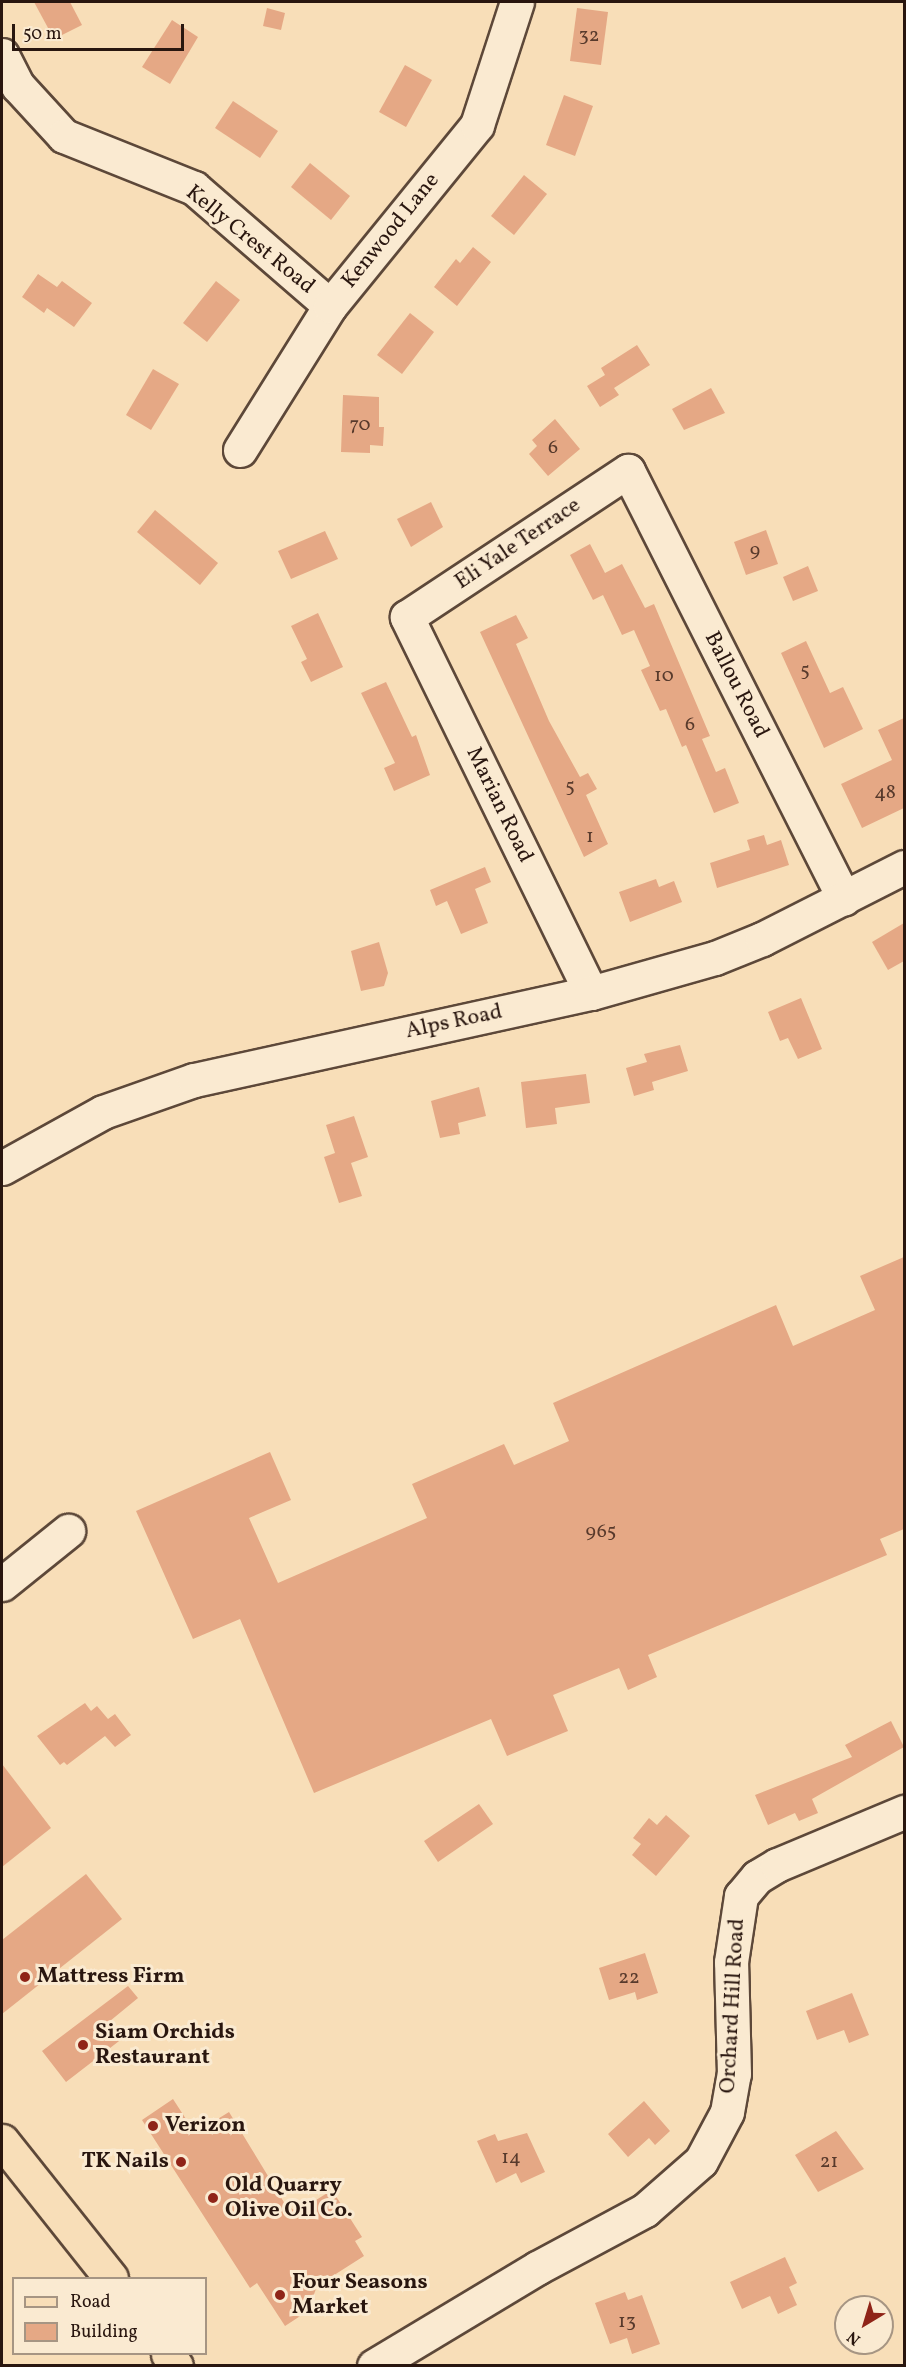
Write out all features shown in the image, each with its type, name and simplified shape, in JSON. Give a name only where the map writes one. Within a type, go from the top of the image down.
[{"type":"main road","points":[[2,2140],[110,2277]]},
{"type":"street","name":"Kenwood Lane","points":[[240,450],[330,306],[477,124],[517,2]]},
{"type":"street","name":"Kelly Crest Road","points":[[2,55],[18,86],[64,136],[194,188],[330,306]]},
{"type":"street","name":"Eli Yale Terrace","points":[[407,617],[628,471]]},
{"type":"street","name":"Ballou Road","points":[[628,471],[844,898]]},
{"type":"street","name":"Marian Road","points":[[407,617],[591,993]]},
{"type":"street","name":"Alps Road","points":[[2,1168],[103,1112],[194,1080],[591,993],[715,958],[844,898],[904,867]]},
{"type":"street","points":[[2,1584],[68,1532]]},
{"type":"street","name":"Orchard Hill Road","points":[[374,2366],[537,2268],[645,2210],[701,2162],[727,2112],[734,2074],[731,1962],[741,1896],[757,1877],[777,1865],[904,1812]]},
{"type":"building","points":[[34,2],[70,2],[82,25],[54,39]]},
{"type":"building","points":[[267,8],[285,13],[281,30],[263,26]]},
{"type":"building","points":[[577,8],[608,12],[601,65],[570,61]]},
{"type":"building","points":[[172,20],[198,37],[170,84],[142,67]]},
{"type":"building","points":[[405,65],[432,80],[406,127],[379,112]]},
{"type":"building","points":[[564,95],[593,106],[575,156],[546,145]]},
{"type":"building","points":[[233,101],[278,131],[260,158],[215,128]]},
{"type":"building","points":[[310,163],[350,196],[331,220],[291,187]]},
{"type":"building","points":[[524,175],[547,194],[514,235],[491,216]]},
{"type":"building","points":[[473,247],[491,262],[457,306],[434,287],[456,259],[460,263]]},
{"type":"building","points":[[38,274],[57,287],[62,281],[92,303],[74,327],[47,308],[44,313],[22,297]]},
{"type":"building","points":[[216,281],[240,300],[207,342],[183,323]]},
{"type":"building","points":[[410,313],[434,332],[402,374],[377,355]]},
{"type":"building","points":[[637,345],[650,365],[614,388],[619,395],[600,407],[587,386],[605,375],[601,368]]},
{"type":"building","points":[[153,369],[179,384],[151,430],[126,415]]},
{"type":"building","points":[[711,388],[725,413],[684,430],[672,409]]},
{"type":"building","points":[[343,395],[379,397],[379,427],[384,427],[383,446],[370,445],[370,453],[341,452]]},
{"type":"building","points":[[555,419],[580,449],[548,476],[529,454],[537,446],[532,440]]},
{"type":"building","points":[[431,502],[443,527],[411,547],[397,519]]},
{"type":"building","points":[[155,510],[218,563],[200,585],[137,532]]},
{"type":"building","points":[[766,530],[778,564],[746,575],[734,542]]},
{"type":"building","points":[[325,531],[338,559],[291,579],[278,551]]},
{"type":"building","points":[[590,544],[605,573],[622,564],[645,608],[654,604],[710,736],[702,739],[716,772],[725,768],[739,803],[714,813],[686,745],[682,747],[666,709],[660,711],[641,670],[650,666],[634,630],[622,635],[603,595],[593,600],[570,555]]},
{"type":"building","points":[[808,566],[818,591],[793,601],[783,577]]},
{"type":"building","points":[[318,613],[343,667],[311,682],[301,662],[307,659],[291,626]]},
{"type":"building","points":[[516,615],[528,638],[516,644],[549,721],[580,777],[588,773],[597,789],[586,795],[608,844],[584,857],[480,632]]},
{"type":"building","points":[[806,641],[830,693],[843,687],[863,729],[824,748],[781,653]]},
{"type":"building","points":[[386,682],[412,737],[416,735],[430,775],[394,791],[384,768],[395,763],[361,693]]},
{"type":"building","points":[[904,718],[904,808],[862,828],[841,784],[892,760],[878,730]]},
{"type":"building","points":[[764,835],[767,845],[781,840],[789,865],[717,888],[710,863],[750,850],[747,840]]},
{"type":"building","points":[[485,867],[491,882],[475,889],[488,923],[461,934],[447,901],[436,906],[430,890]]},
{"type":"building","points":[[656,879],[659,887],[674,881],[682,902],[630,922],[619,892]]},
{"type":"building","points":[[904,923],[904,961],[888,970],[872,942]]},
{"type":"building","points":[[379,942],[388,973],[384,986],[361,991],[351,951]]},
{"type":"building","points":[[801,998],[822,1049],[798,1059],[788,1038],[780,1041],[768,1012]]},
{"type":"building","points":[[680,1045],[688,1071],[652,1082],[654,1090],[634,1096],[626,1068],[647,1062],[644,1054]]},
{"type":"building","points":[[586,1074],[590,1103],[555,1108],[557,1124],[526,1128],[521,1082]]},
{"type":"building","points":[[479,1087],[486,1116],[458,1123],[460,1134],[440,1138],[431,1101]]},
{"type":"building","points":[[354,1116],[368,1157],[351,1163],[362,1196],[339,1203],[324,1157],[335,1153],[326,1125]]},
{"type":"building","points":[[904,1257],[904,1529],[880,1539],[887,1555],[648,1655],[657,1677],[628,1690],[619,1668],[553,1695],[568,1731],[507,1756],[491,1719],[314,1793],[240,1619],[193,1639],[136,1511],[270,1452],[291,1500],[249,1518],[278,1583],[427,1518],[412,1484],[504,1444],[514,1465],[569,1441],[553,1403],[776,1305],[793,1346],[875,1310],[860,1276]]},
{"type":"building","points":[[85,1703],[91,1711],[97,1706],[108,1719],[115,1714],[131,1735],[115,1747],[105,1736],[67,1765],[64,1762],[60,1765],[37,1736]]},
{"type":"building","points":[[891,1721],[904,1747],[812,1799],[818,1813],[799,1821],[795,1813],[768,1825],[755,1795],[852,1757],[845,1745]]},
{"type":"building","points":[[2,1764],[51,1828],[2,1867]]},
{"type":"building","points":[[479,1804],[493,1824],[438,1862],[424,1841]]},
{"type":"building","points":[[666,1815],[690,1836],[656,1876],[632,1855],[641,1844],[633,1838],[649,1818],[657,1825]]},
{"type":"building","name":"Mattress Firm","points":[[86,1874],[122,1919],[2,2014],[2,1940]]},
{"type":"building","points":[[645,1953],[658,1993],[637,2000],[635,1992],[609,2000],[599,1968]]},
{"type":"building","name":"Siam Orchids Restaurant","points":[[128,1986],[138,1998],[110,2021],[123,2038],[66,2082],[42,2051]]},
{"type":"building","points":[[852,1993],[869,2035],[849,2043],[844,2030],[817,2040],[806,2011]]},
{"type":"building","points":[[173,2099],[195,2133],[229,2112],[285,2204],[297,2212],[332,2190],[362,2237],[355,2241],[364,2256],[317,2286],[308,2311],[285,2326],[257,2283],[250,2288],[142,2120]]},
{"type":"building","points":[[644,2101],[670,2131],[655,2145],[649,2138],[628,2157],[608,2134]]},
{"type":"building","points":[[836,2131],[864,2169],[818,2192],[795,2155]]},
{"type":"building","points":[[527,2133],[545,2172],[521,2183],[516,2173],[496,2183],[477,2141],[495,2134],[498,2141]]},
{"type":"building","points":[[785,2257],[797,2283],[789,2287],[797,2305],[778,2314],[770,2296],[742,2309],[730,2282]]},
{"type":"building","points":[[625,2292],[628,2300],[642,2295],[660,2344],[632,2354],[627,2338],[610,2344],[595,2303]]},
{"type":"place","name":"Mattress Firm","points":[[25,1977]]},
{"type":"place","name":"Siam Orchids Restaurant","points":[[83,2045]]},
{"type":"place","name":"Verizon","points":[[153,2126]]},
{"type":"place","name":"TK Nails","points":[[181,2162]]},
{"type":"place","name":"Old Quarry Olive Oil Co.","points":[[213,2198]]},
{"type":"place","name":"Four Seasons Market","points":[[280,2295]]}]
